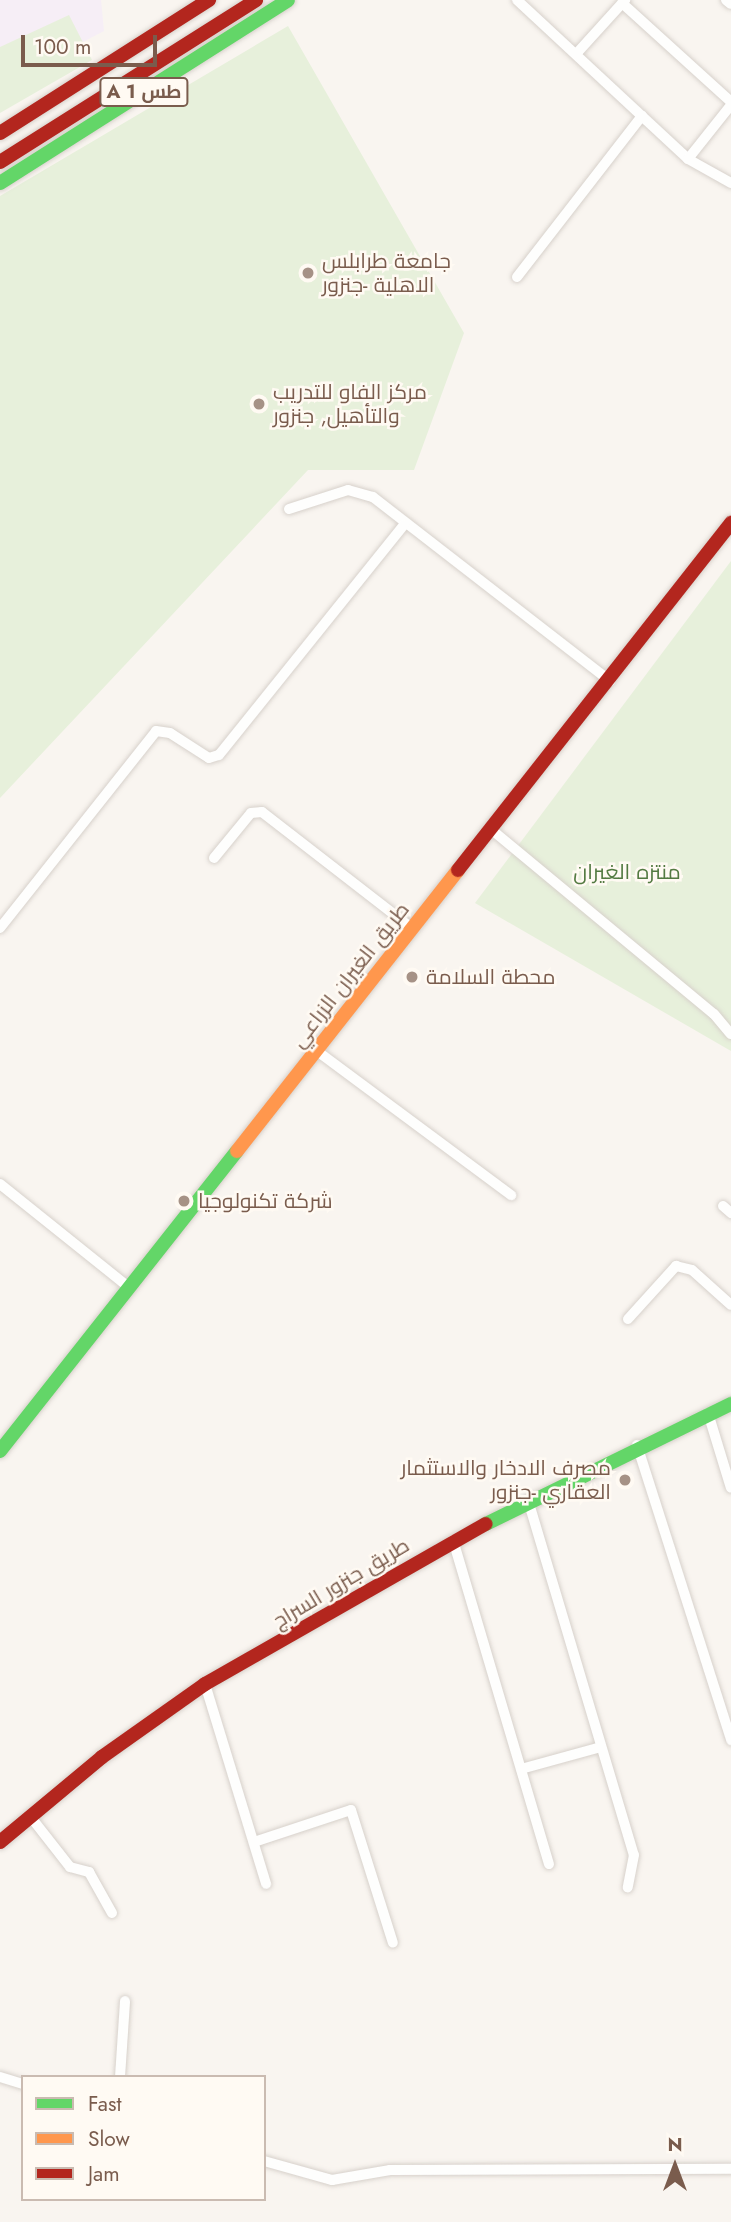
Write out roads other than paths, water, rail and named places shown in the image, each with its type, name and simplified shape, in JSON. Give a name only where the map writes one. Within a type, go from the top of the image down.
[{"type":"main road","points":[[0,133],[209,0]]},
{"type":"main road","name":"A 1 طس","points":[[0,162],[256,0]]},
{"type":"main road","name":"A 1 طس","points":[[0,183],[288,0]]},
{"type":"main road","name":"طريق الغيران الزراعي","points":[[0,1451],[610,681],[731,523]]},
{"type":"main road","name":"طريق جنزور السراج","points":[[0,1842],[30,1816],[205,1684],[453,1540],[528,1500],[637,1444],[731,1404]]},
{"type":"street","points":[[517,0],[688,159],[731,183]]},
{"type":"street","points":[[726,0],[731,4]]},
{"type":"street","points":[[577,53],[623,1],[731,104],[688,159]]},
{"type":"street","points":[[517,276],[642,116]]},
{"type":"street","points":[[289,509],[360,491],[610,681]]},
{"type":"street","points":[[0,928],[156,731],[170,733],[209,758],[219,755],[404,525]]},
{"type":"street","points":[[214,858],[251,813],[262,812],[413,929]]},
{"type":"street","points":[[492,830],[714,1014],[731,1034]]},
{"type":"street","points":[[317,1051],[511,1195]]},
{"type":"street","points":[[0,1184],[130,1288]]},
{"type":"street","points":[[628,1319],[676,1266],[692,1269],[731,1305]]},
{"type":"street","points":[[708,1413],[731,1488]]},
{"type":"street","points":[[637,1444],[731,1740]]},
{"type":"street","points":[[528,1500],[634,1855],[628,1887]]},
{"type":"street","points":[[453,1540],[549,1864]]},
{"type":"street","points":[[205,1684],[266,1884]]},
{"type":"street","points":[[521,1769],[601,1747]]},
{"type":"street","points":[[254,1842],[351,1810],[393,1943]]},
{"type":"street","points":[[30,1816],[69,1867],[89,1872],[112,1913]]},
{"type":"street","points":[[120,2075],[125,2001]]},
{"type":"street","points":[[0,2077],[21,2083]]},
{"type":"street","points":[[266,2162],[332,2180],[390,2170],[731,2169]]},
{"type":"place","name":"جامعة طرابلس الاهلية -جنزور","points":[[308,273]]},
{"type":"place","name":"مركز الفاو للتدريب والتأهيل, جنزور","points":[[259,404]]},
{"type":"place","name":"محطة السلامة","points":[[412,977]]},
{"type":"place","name":"شركة تكنولوجيا","points":[[184,1201]]},
{"type":"place","name":"مصرف الادخار والاستثمار العقاري -جنزور","points":[[625,1480]]},
{"type":"park label","name":"منتزه الغيران","points":[[627,872]]}]
